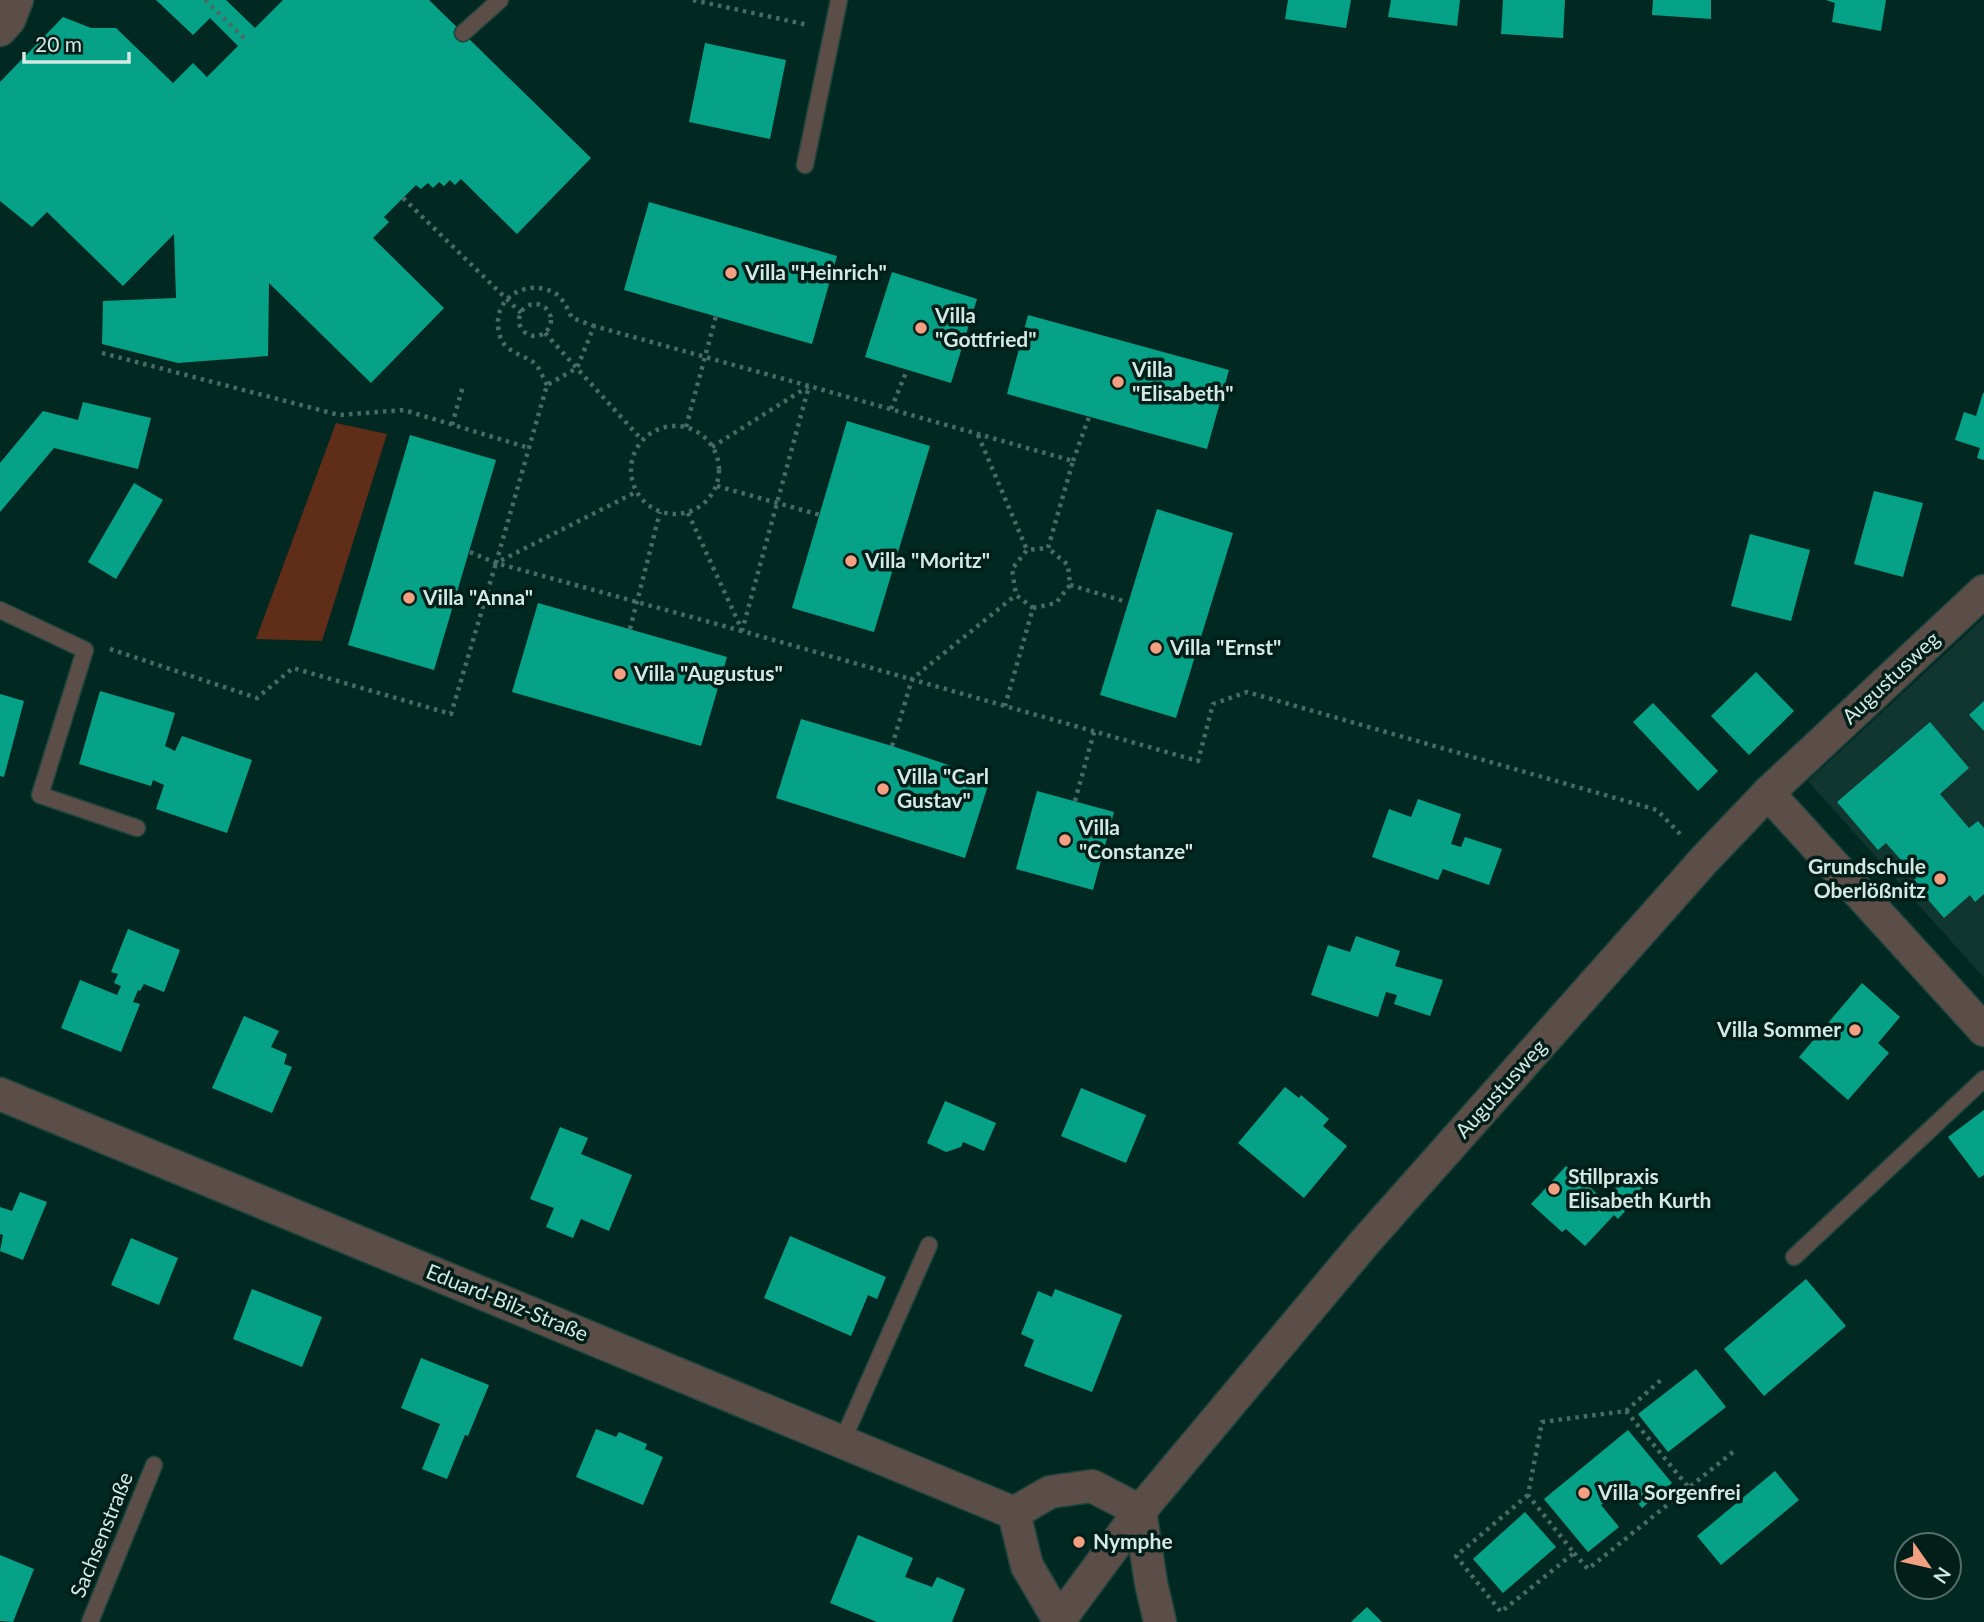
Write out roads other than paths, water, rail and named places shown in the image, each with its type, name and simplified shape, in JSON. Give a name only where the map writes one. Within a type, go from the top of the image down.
[{"type":"street","points":[[0,30],[9,20],[17,0]]},
{"type":"street","name":"Augustusweg","points":[[1059,1622],[1140,1511],[1365,1242],[1705,859],[1768,793],[1984,591]]},
{"type":"street","points":[[1768,793],[1984,1030]]},
{"type":"street","name":"Eduard-Bilz-Straße","points":[[0,1094],[1014,1513]]},
{"type":"street","points":[[1059,1622],[1027,1566],[1014,1513],[1050,1492],[1092,1486],[1140,1511],[1160,1622]]},
{"type":"lane","points":[[463,33],[500,0]]},
{"type":"lane","points":[[804,166],[839,0]]},
{"type":"lane","points":[[0,610],[85,650],[40,795],[137,828]]},
{"type":"lane","points":[[1794,1257],[1984,1079]]},
{"type":"lane","points":[[842,1442],[929,1245]]},
{"type":"lane","name":"Sachsenstraße","points":[[90,1622],[154,1465]]},
{"type":"place","name":"Villa \"Heinrich\"","points":[[731,273]]},
{"type":"place","name":"Villa \"Gottfried\"","points":[[921,328]]},
{"type":"place","name":"Villa \"Elisabeth\"","points":[[1118,382]]},
{"type":"place","name":"Villa \"Moritz\"","points":[[851,561]]},
{"type":"place","name":"Villa \"Anna\"","points":[[409,598]]},
{"type":"place","name":"Villa \"Ernst\"","points":[[1156,648]]},
{"type":"place","name":"Villa \"Augustus\"","points":[[620,674]]},
{"type":"place","name":"Villa \"Carl Gustav\"","points":[[883,789]]},
{"type":"place","name":"Villa \"Constanze\"","points":[[1065,840]]},
{"type":"place","name":"Grundschule Oberlößnitz","points":[[1940,879]]},
{"type":"place","name":"Villa Sommer","points":[[1855,1030]]},
{"type":"place","name":"Stillpraxis Elisabeth Kurth","points":[[1554,1189]]},
{"type":"place","name":"Villa Sorgenfrei","points":[[1584,1493]]},
{"type":"place","name":"Nymphe","points":[[1079,1542]]}]
